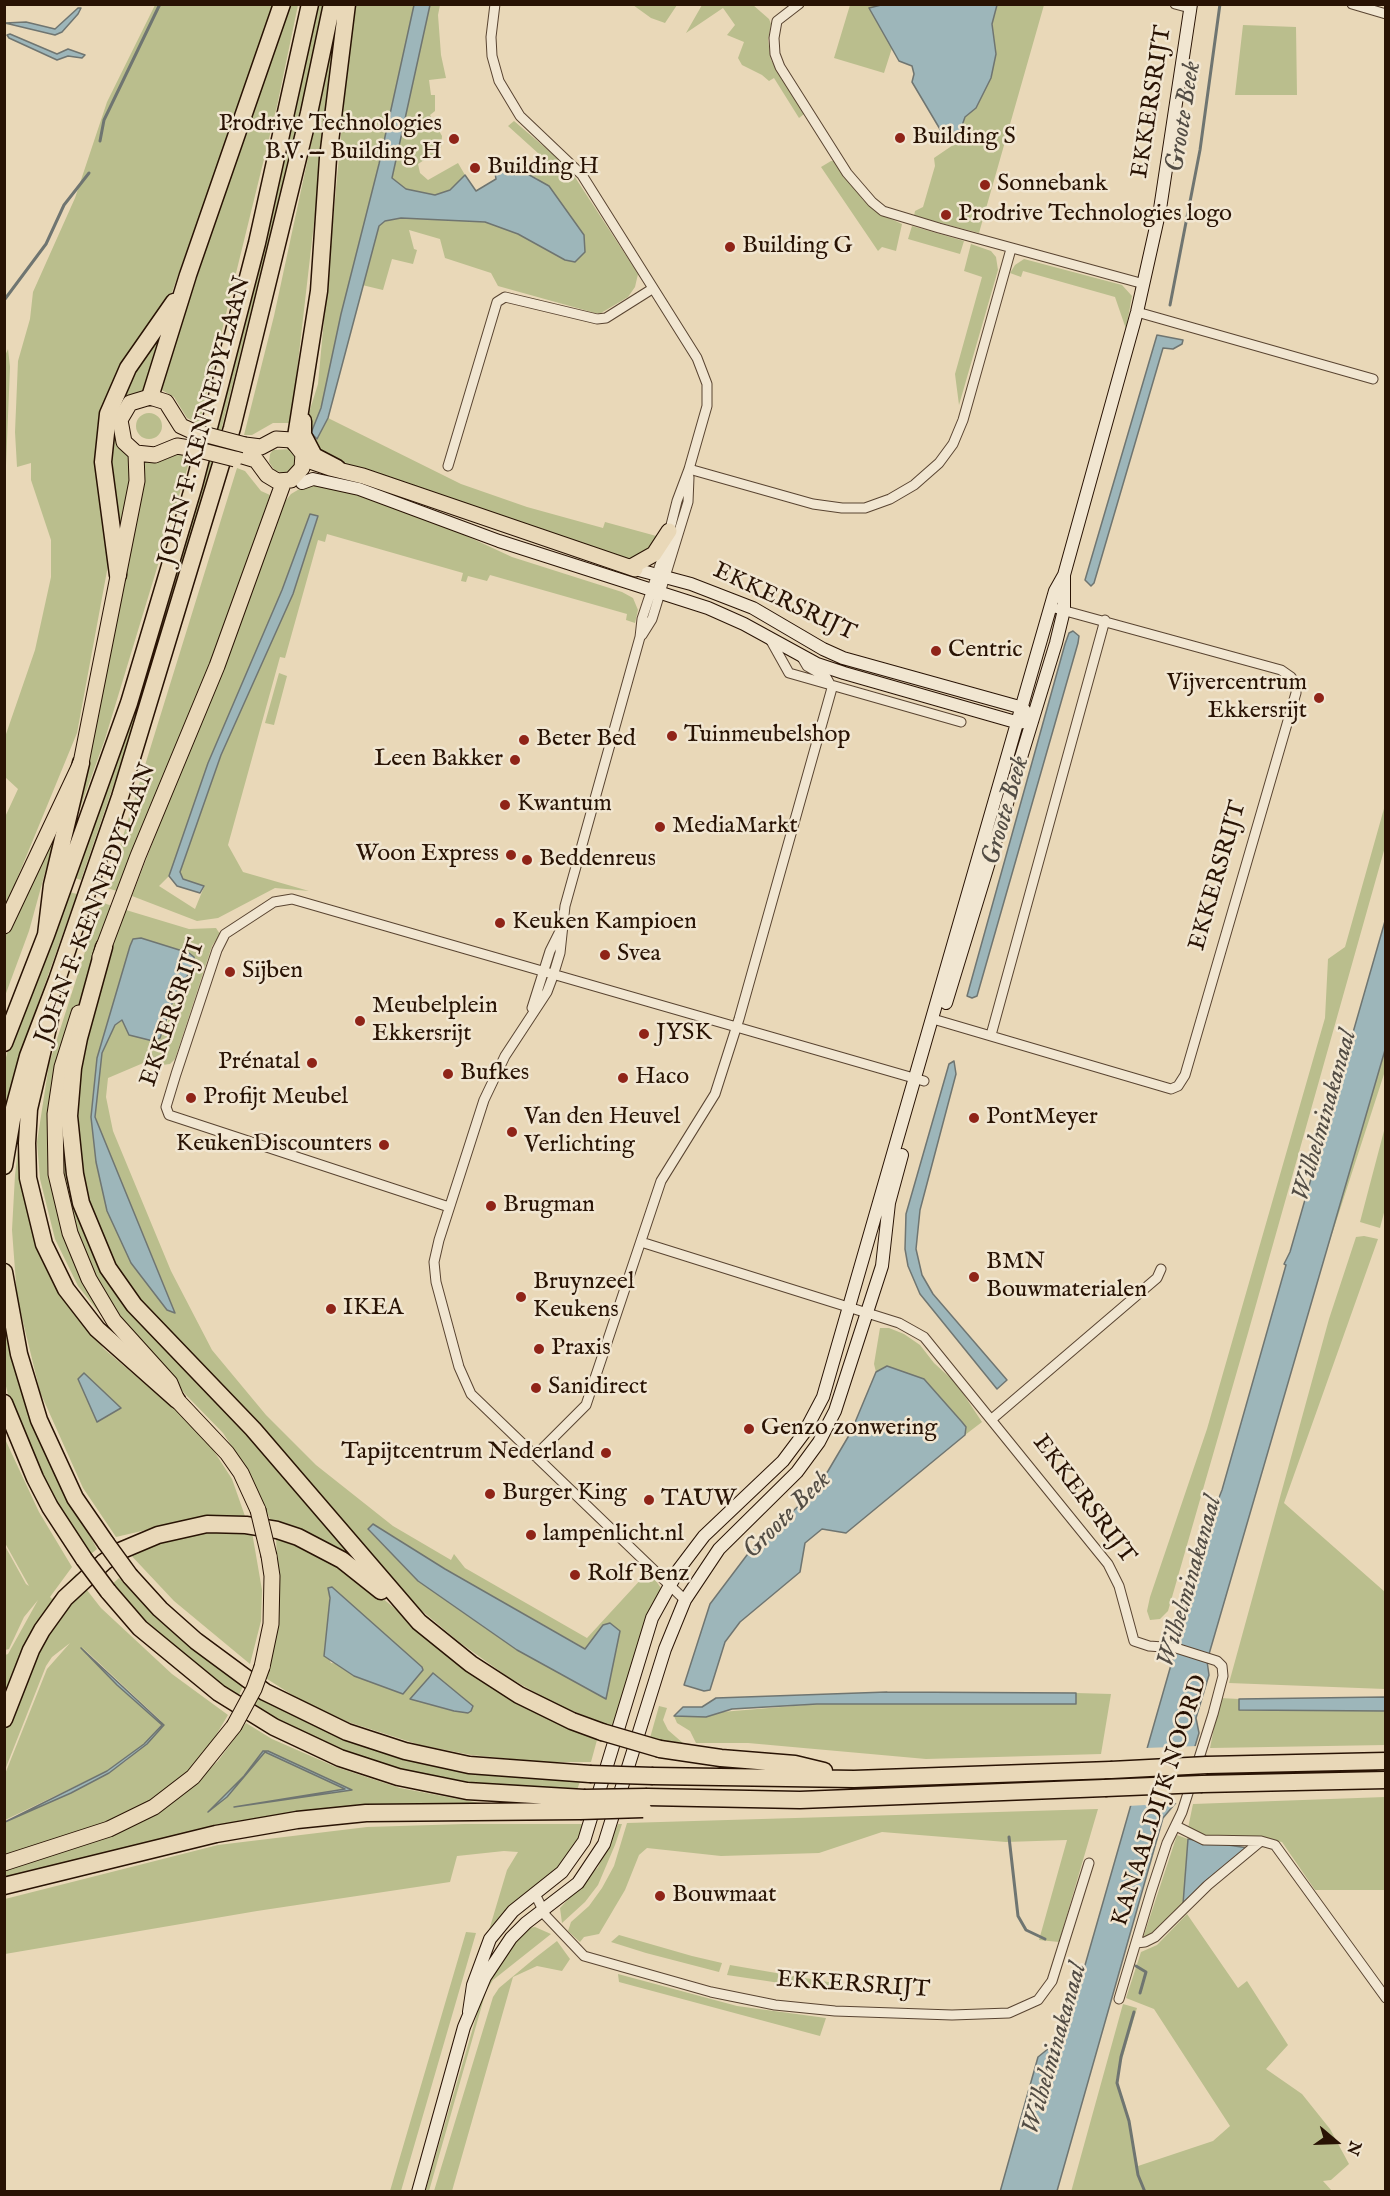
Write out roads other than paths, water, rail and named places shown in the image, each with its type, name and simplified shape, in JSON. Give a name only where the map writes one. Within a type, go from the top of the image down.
[{"type":"highway","points":[[243,454],[280,438],[296,442],[302,450],[302,472],[282,485],[271,478],[258,461],[243,454],[190,440],[171,439],[149,447],[134,441],[128,430],[130,417],[150,397],[188,275],[282,4]]},
{"type":"highway","name":"JOHN F. KENNEDYLAAN","points":[[46,935],[129,703],[191,496],[255,253],[310,4]]},
{"type":"highway","name":"JOHN F. KENNEDYLAAN","points":[[57,980],[150,706],[232,428],[309,114],[332,4]]},
{"type":"highway","points":[[335,475],[314,456],[303,435],[302,412],[319,291],[328,158],[347,4]]},
{"type":"highway","points":[[118,575],[104,462],[108,414],[128,368],[169,311],[188,275]]},
{"type":"highway","points":[[150,397],[166,402],[190,440],[150,456],[136,453],[124,442],[120,420],[130,403],[150,397]]},
{"type":"highway","points":[[296,442],[298,418],[302,412]]},
{"type":"highway","name":"JOHN F. KENNEDYLAAN","points":[[4,926],[81,763],[137,481],[136,453]]},
{"type":"highway","name":"EKKERSRIJT","points":[[302,472],[330,468],[335,475],[633,568]]},
{"type":"highway","name":"JOHN F. KENNEDYLAAN","points":[[4,1863],[109,1829],[154,1807],[193,1777],[234,1726],[254,1689],[262,1667],[271,1624],[272,1576],[269,1556],[258,1510],[241,1473],[227,1452],[177,1401],[170,1383],[114,1321],[89,1279],[70,1233],[56,1174],[55,1114],[62,1066],[88,987],[141,846],[217,666],[282,485]]},
{"type":"highway","points":[[633,568],[654,554],[669,531]]},
{"type":"highway","points":[[4,1043],[46,935],[52,885],[81,763]]},
{"type":"highway","points":[[104,947],[79,1038],[73,1068],[69,1116],[75,1174],[91,1231],[108,1268],[134,1305],[253,1429],[400,1601],[428,1630],[497,1682],[543,1708],[602,1732],[660,1749],[721,1758],[795,1764],[854,1779]]},
{"type":"highway","points":[[4,1166],[20,1081],[57,980]]},
{"type":"highway","points":[[57,980],[28,1126],[28,1178],[35,1216],[44,1244],[66,1289],[97,1329],[177,1401]]},
{"type":"highway","points":[[4,1272],[19,1354],[39,1420],[75,1498],[130,1576],[160,1609],[196,1641],[265,1692],[347,1732],[405,1751],[469,1765],[596,1779],[652,1776],[854,1779],[1207,1765],[1386,1761]]},
{"type":"highway","points":[[4,1403],[21,1449],[40,1488],[84,1559],[140,1628],[219,1693],[274,1727],[340,1758],[398,1777],[467,1791],[582,1804]]},
{"type":"highway","points":[[4,1719],[31,1650],[65,1598],[104,1562],[120,1551],[168,1532],[207,1524],[277,1530],[298,1537],[342,1560],[392,1600],[400,1601]]},
{"type":"highway","points":[[4,1886],[216,1834],[297,1820],[366,1813],[730,1799],[878,1799],[1202,1784],[1386,1780]]},
{"type":"main road","name":"EKKERSRIJT","points":[[1025,722],[1023,708],[1051,607],[1064,575],[1137,312],[1160,208],[1190,6]]},
{"type":"main road","name":"EKKERSRIJT","points":[[302,472],[313,479],[335,475],[499,541],[722,613],[817,664],[1025,722]]},
{"type":"main road","name":"EKKERSRIJT","points":[[633,568],[753,608],[823,649],[843,658],[1023,708]]},
{"type":"main road","name":"EKKERSRIJT","points":[[418,2192],[469,2012],[476,1974],[490,1939],[500,1924],[562,1872],[574,1858],[589,1827],[596,1779],[652,1618],[670,1585],[704,1536],[783,1461],[804,1433],[823,1397],[920,1080],[1025,722],[1064,610],[1064,575]]},
{"type":"main road","name":"EKKERSRIJT","points":[[469,2012],[493,1963],[511,1938],[578,1883],[593,1863],[610,1830],[664,1649],[685,1600],[719,1549],[797,1472],[819,1442],[847,1382],[882,1266],[889,1203],[920,1080]]},
{"type":"street","points":[[495,4],[490,37],[492,56],[499,81],[508,98],[520,116],[582,175],[697,358],[707,384],[707,406],[689,469],[677,501],[661,576]]},
{"type":"street","points":[[799,4],[777,21],[774,39],[775,54],[780,67],[847,173],[870,200],[883,211],[1011,249],[1143,284]]},
{"type":"street","points":[[1175,4],[1190,6]]},
{"type":"street","points":[[1352,4],[1386,14]]},
{"type":"street","points":[[689,469],[813,504],[842,508],[865,508],[890,499],[914,485],[939,464],[956,436],[1011,249]]},
{"type":"street","points":[[448,466],[497,302],[504,297],[597,319],[606,318],[652,289]]},
{"type":"street","points":[[1137,312],[1373,379]]},
{"type":"street","points":[[685,1600],[471,1394],[459,1367],[438,1292],[434,1262],[449,1207],[484,1100],[500,1066],[528,1022],[548,975],[640,637],[642,619],[656,592],[688,502],[689,469]]},
{"type":"street","name":"EKKERSRIJT","points":[[937,1020],[1171,1089],[1178,1086],[1185,1075],[1296,693],[1296,684],[1281,670],[1051,607]]},
{"type":"street","points":[[991,1035],[1105,620]]},
{"type":"street","name":"EKKERSRIJT","points":[[770,639],[789,673],[832,688],[961,722]]},
{"type":"street","name":"EKKERSRIJT","points":[[800,654],[807,666],[826,677],[832,688]]},
{"type":"street","points":[[535,1456],[586,1405],[661,1181],[715,1094],[736,1029],[832,688]]},
{"type":"street","name":"EKKERSRIJT","points":[[449,1207],[169,1115],[166,1107],[222,938],[274,902],[292,899],[548,975],[920,1080]]},
{"type":"street","name":"EKKERSRIJT","points":[[641,1242],[911,1328],[924,1336],[1108,1564],[1119,1586],[1134,1641],[1149,1646],[1176,1648],[1209,1658],[1220,1663],[1223,1671]]},
{"type":"street","points":[[992,1419],[1157,1278],[1161,1269]]},
{"type":"street","name":"KANAALDIJK NOORD","points":[[1119,1999],[1167,1843],[1176,1826],[1213,1714],[1223,1671]]},
{"type":"street","points":[[1176,1826],[1204,1840],[1272,1843],[1278,1848],[1386,1998]]},
{"type":"street","name":"KANAALDIJK NOORD","points":[[1136,1943],[1155,1937],[1208,1885],[1262,1841]]},
{"type":"street","name":"EKKERSRIJT","points":[[535,1894],[542,1911],[584,1956],[711,1992],[776,2005],[835,2011],[952,2015],[1009,2013],[1038,2000],[1052,1981],[1089,1863]]},
{"type":"water","points":[[414,5],[430,5],[392,178],[406,189],[435,195],[450,190],[465,175],[476,191],[496,179],[495,173],[507,170],[524,172],[549,186],[584,235],[585,252],[575,262],[565,260],[518,234],[485,222],[401,218],[385,221],[379,226],[328,418],[317,439],[311,433],[321,408]]},
{"type":"water","points":[[881,5],[997,5],[992,24],[996,54],[991,78],[976,108],[965,117],[956,143],[947,141],[912,82],[914,74],[912,66],[899,61],[869,8]]},
{"type":"water","points":[[78,8],[81,8],[78,14],[62,32],[55,35],[5,23],[26,22],[55,29]]},
{"type":"water","points":[[10,34],[57,54],[68,49],[85,55],[82,58],[68,56],[57,60],[9,38],[7,35]]},
{"type":"water","points":[[1157,335],[1183,340],[1182,344],[1173,349],[1163,348],[1094,583],[1091,586],[1085,580]]},
{"type":"water","points":[[310,514],[318,516],[293,594],[221,755],[180,872],[183,879],[204,886],[200,893],[177,886],[169,876],[208,763],[282,590]]},
{"type":"water","points":[[1073,631],[1079,636],[1078,643],[977,996],[972,998],[967,996],[1065,644],[1069,633]]},
{"type":"water","name":"Wilhelminakanaal","points":[[1385,921],[1385,1050],[1207,1661],[1209,1675],[1196,1718],[1199,1733],[1179,1799],[1163,1818],[1057,2191],[1000,2192],[1038,2057],[1065,2035],[1177,1644],[1176,1630],[1205,1533],[1222,1490],[1286,1265],[1284,1264],[1290,1252]]},
{"type":"water","points":[[141,938],[189,953],[194,957],[195,965],[176,992],[160,1038],[153,1041],[129,1035],[122,1020],[115,1025],[102,1053],[95,1117],[175,1313],[167,1310],[131,1263],[107,1211],[96,1162],[91,1117],[97,1058],[130,946],[133,939]]},
{"type":"water","points":[[954,1061],[956,1074],[920,1210],[916,1249],[922,1275],[933,1294],[1007,1380],[997,1389],[920,1294],[908,1266],[905,1249],[906,1214],[949,1064]]},
{"type":"water","points":[[887,1366],[924,1379],[966,1427],[965,1435],[846,1533],[822,1529],[805,1543],[800,1572],[740,1622],[725,1642],[710,1690],[704,1691],[684,1685],[710,1604],[747,1555],[811,1494],[828,1471],[851,1432],[876,1372]]},
{"type":"water","points":[[84,1373],[121,1408],[97,1422],[78,1379]]},
{"type":"water","points":[[373,1524],[445,1569],[585,1649],[603,1625],[610,1623],[620,1631],[606,1699],[517,1650],[418,1581],[368,1529]]},
{"type":"water","points":[[332,1587],[422,1667],[423,1670],[403,1694],[354,1676],[324,1656],[330,1598],[328,1588]]},
{"type":"water","points":[[81,1648],[164,1725],[147,1744],[109,1773],[71,1793],[5,1822],[107,1771],[144,1744],[162,1725],[117,1685]]},
{"type":"water","points":[[433,1673],[473,1706],[471,1711],[468,1713],[454,1711],[410,1699]]},
{"type":"water","points":[[887,1692],[1076,1693],[1076,1704],[817,1704],[732,1709],[706,1717],[674,1716],[683,1707],[702,1707],[716,1698]]},
{"type":"water","points":[[1385,1697],[1385,1711],[1239,1710],[1239,1699]]},
{"type":"water","points":[[263,1751],[268,1751],[352,1790],[234,1807],[345,1789],[265,1752],[227,1797],[208,1812],[244,1776]]},
{"type":"water","points":[[1188,1839],[1248,1848],[1203,1883],[1183,1904]]},
{"type":"waterway","points":[[100,141],[104,120],[160,4]]},
{"type":"waterway","name":"Groote Beek","points":[[1170,305],[1200,150],[1220,4]]},
{"type":"waterway","points":[[5,299],[46,244],[64,205],[89,173]]},
{"type":"waterway","name":"Groote Beek","points":[[1009,1837],[1018,1916],[1026,1930],[1045,1939]]},
{"type":"waterway","name":"Groote Beek","points":[[1136,1966],[1146,1972],[1140,1993]]},
{"type":"waterway","name":"Groote Beek","points":[[1134,2012],[1121,2057],[1117,2083],[1129,2121],[1138,2175],[1145,2192]]},
{"type":"place","name":"Building S","points":[[900,138]]},
{"type":"place","name":"Prodrive Technologies B.V. — Building H","points":[[454,139]]},
{"type":"place","name":"Building H","points":[[475,168]]},
{"type":"place","name":"Sonnebank","points":[[985,185]]},
{"type":"place","name":"Prodrive Technologies logo","points":[[946,215]]},
{"type":"place","name":"Building G","points":[[730,247]]},
{"type":"place","name":"Centric","points":[[936,651]]},
{"type":"place","name":"Vijvercentrum Ekkersrijt","points":[[1319,698]]},
{"type":"place","name":"Tuinmeubelshop","points":[[672,736]]},
{"type":"place","name":"Beter Bed","points":[[524,740]]},
{"type":"place","name":"Leen Bakker","points":[[515,760]]},
{"type":"place","name":"Kwantum","points":[[505,805]]},
{"type":"place","name":"MediaMarkt","points":[[660,827]]},
{"type":"place","name":"Woon Express","points":[[511,855]]},
{"type":"place","name":"Beddenreus","points":[[527,860]]},
{"type":"place","name":"Keuken Kampioen","points":[[500,923]]},
{"type":"place","name":"Svea","points":[[605,955]]},
{"type":"place","name":"Sijben","points":[[230,972]]},
{"type":"place","name":"Meubelplein Ekkersrijt","points":[[360,1021]]},
{"type":"place","name":"JYSK","points":[[644,1034]]},
{"type":"place","name":"Prénatal","points":[[312,1063]]},
{"type":"place","name":"Bufkes","points":[[448,1074]]},
{"type":"place","name":"Haco","points":[[623,1078]]},
{"type":"place","name":"Profijt Meubel","points":[[191,1098]]},
{"type":"place","name":"PontMeyer","points":[[974,1118]]},
{"type":"place","name":"Van den Heuvel Verlichting","points":[[512,1132]]},
{"type":"place","name":"KeukenDiscounters","points":[[384,1145]]},
{"type":"place","name":"Brugman","points":[[491,1206]]},
{"type":"place","name":"BMN Bouwmaterialen","points":[[974,1277]]},
{"type":"place","name":"Bruynzeel Keukens","points":[[521,1297]]},
{"type":"place","name":"IKEA","points":[[331,1309]]},
{"type":"place","name":"Praxis","points":[[539,1349]]},
{"type":"place","name":"Sanidirect","points":[[536,1388]]},
{"type":"place","name":"Genzo zonwering","points":[[749,1429]]},
{"type":"place","name":"Tapijtcentrum Nederland","points":[[606,1453]]},
{"type":"place","name":"Burger King","points":[[490,1494]]},
{"type":"place","name":"TAUW","points":[[649,1500]]},
{"type":"place","name":"lampenlicht.nl","points":[[531,1535]]},
{"type":"place","name":"Rolf Benz","points":[[575,1575]]},
{"type":"place","name":"Bouwmaat","points":[[660,1896]]}]
